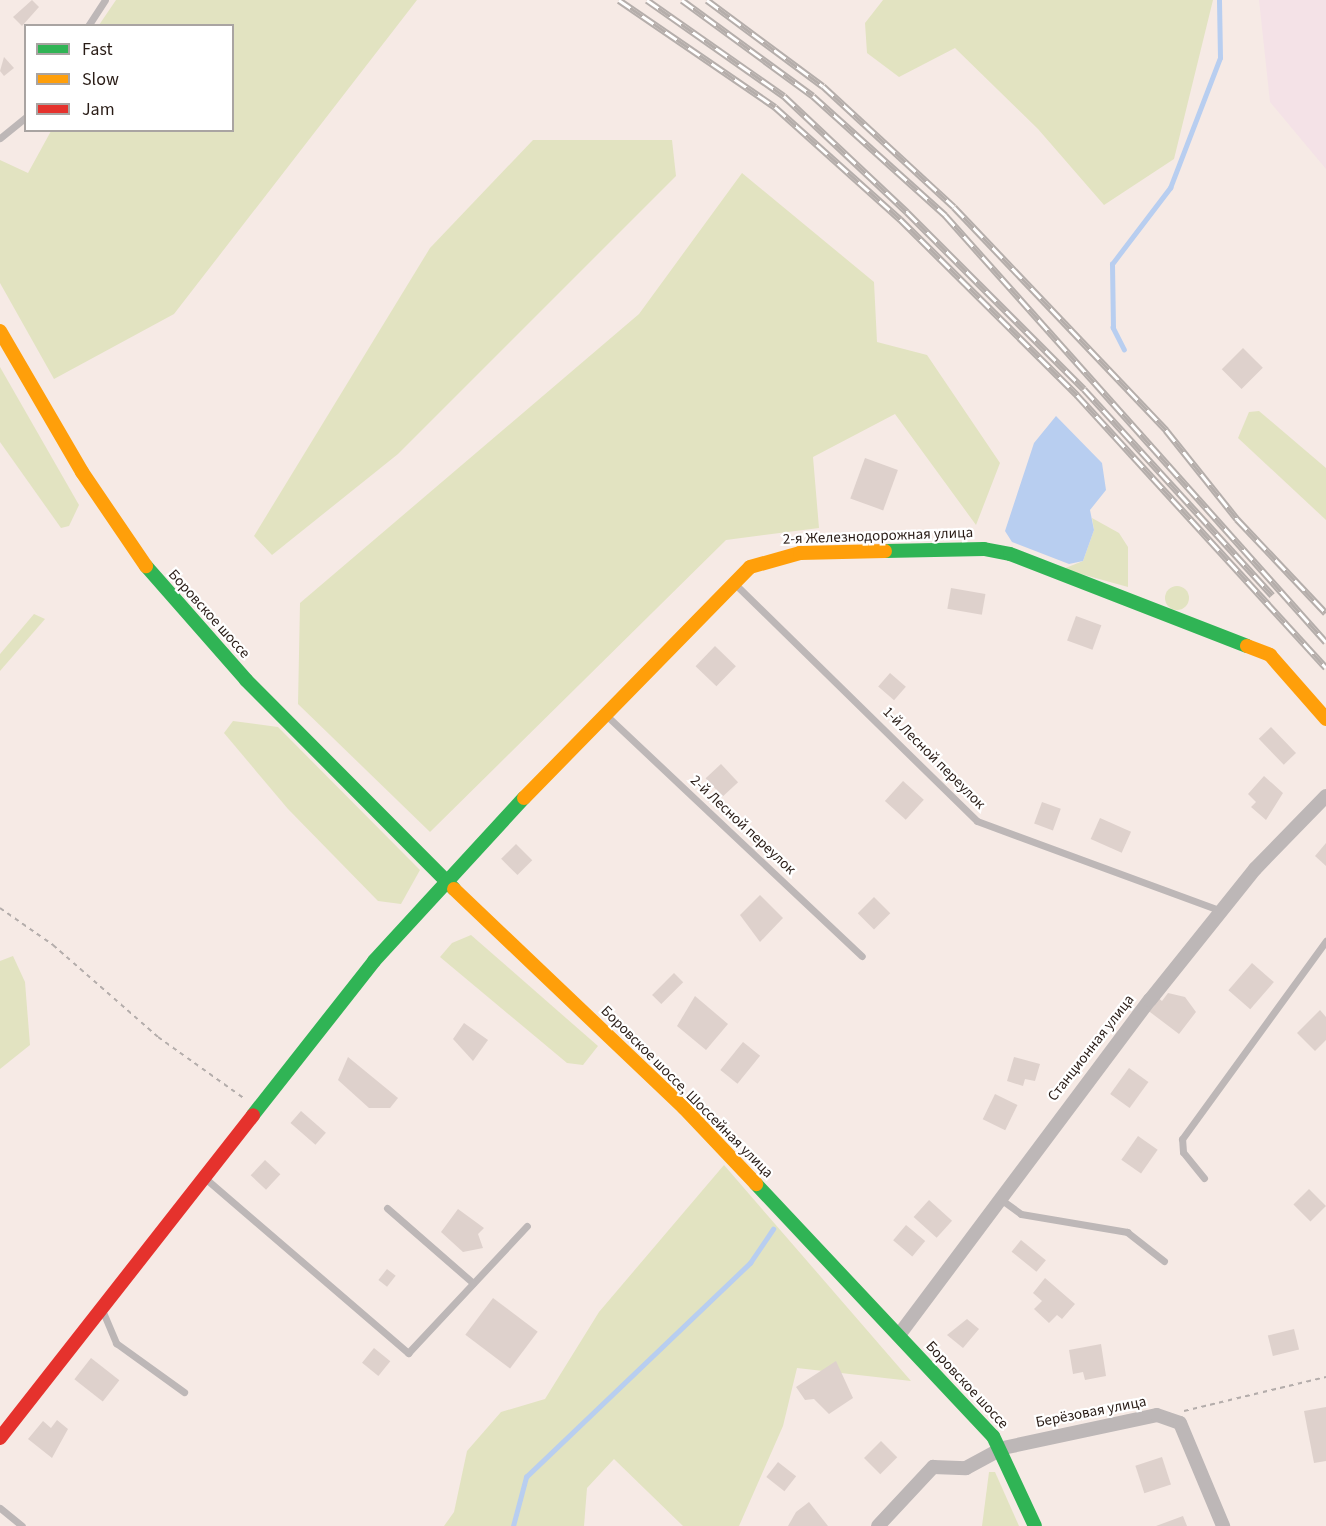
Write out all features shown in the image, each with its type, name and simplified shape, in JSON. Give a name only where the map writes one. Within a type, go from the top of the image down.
[{"type":"street","name":"Боровское шоссе","points":[[0,330],[148,571],[246,680],[444,879]]},
{"type":"street","name":"2-я Железнодорожная улица","points":[[0,1438],[257,1108],[444,879],[750,567],[778,555],[984,549],[1010,554],[1270,655],[1326,719]]},
{"type":"street","name":"Станционная улица","points":[[899,1335],[999,1198],[1255,869],[1326,796]]},
{"type":"street","name":"Боровское шоссе, Шоссейная улица","points":[[444,879],[684,1108],[899,1335]]},
{"type":"street","name":"Боровское шоссе","points":[[899,1335],[1003,1448],[1035,1526]]},
{"type":"street","name":"Берёзовая улица","points":[[878,1526],[927,1469],[966,1468],[1003,1448],[1157,1415],[1175,1418]]},
{"type":"street","points":[[1175,1418],[1223,1526]]},
{"type":"lane","points":[[89,24],[105,0]]},
{"type":"lane","points":[[0,138],[24,119]]},
{"type":"lane","name":"1-й Лесной переулок","points":[[734,583],[957,799],[992,830],[1222,911]]},
{"type":"lane","name":"2-й Лесной переулок","points":[[605,714],[862,956]]},
{"type":"lane","points":[[1204,1178],[1183,1152],[1182,1139],[1326,941]]},
{"type":"lane","points":[[204,1177],[408,1353],[527,1226]]},
{"type":"lane","points":[[999,1198],[1021,1214],[1127,1232],[1164,1261]]},
{"type":"lane","points":[[387,1208],[473,1283]]},
{"type":"lane","points":[[102,1308],[116,1343],[184,1392]]},
{"type":"lane","points":[[0,1509],[22,1526]]},
{"type":"path","points":[[0,908],[52,945],[158,1037],[257,1108]]},
{"type":"path","points":[[1175,1418],[1190,1408],[1326,1377]]},
{"type":"shaded area","points":[[1259,0],[1326,0],[1326,169],[1270,102]]},
{"type":"green space","points":[[116,0],[417,0],[174,314],[54,379],[0,283],[0,160],[28,173],[50,132],[234,132],[234,24],[100,24]]},
{"type":"green space","points":[[883,0],[1213,0],[1174,159],[1104,205],[1038,129],[955,48],[899,77],[867,53],[865,23]]},
{"type":"green space","points":[[533,140],[672,140],[676,176],[398,454],[272,555],[254,536],[430,248]]},
{"type":"green space","points":[[742,173],[874,282],[877,342],[927,355],[1000,463],[976,525],[895,414],[813,457],[819,528],[726,540],[430,832],[298,704],[300,603],[639,314]]},
{"type":"green space","points":[[0,367],[79,505],[69,526],[61,528],[0,442]]},
{"type":"green space","points":[[1259,411],[1326,468],[1326,520],[1238,438],[1249,412]]},
{"type":"green space","points":[[1092,518],[1119,533],[1128,547],[1128,587],[1063,569],[1083,561],[1094,530]]},
{"type":"green space","points":[[1177,586],[1185,590],[1189,598],[1185,606],[1177,610],[1169,606],[1165,598],[1169,590]]},
{"type":"green space","points":[[34,614],[45,619],[0,671],[0,654]]},
{"type":"green space","points":[[233,721],[278,727],[420,870],[401,904],[378,901],[288,809],[224,733]]},
{"type":"green space","points":[[471,935],[598,1046],[583,1065],[567,1063],[440,957],[452,943]]},
{"type":"green space","points":[[13,956],[25,982],[30,1045],[0,1069],[0,961]]},
{"type":"green space","points":[[724,1165],[911,1381],[797,1368],[783,1426],[739,1526],[683,1526],[614,1459],[587,1488],[584,1526],[444,1526],[454,1512],[467,1451],[501,1412],[545,1399],[599,1312]]},
{"type":"green space","points":[[989,1472],[995,1472],[1019,1526],[982,1526]]},
{"type":"water","points":[[1056,416],[1102,463],[1106,490],[1090,510],[1094,530],[1083,561],[1069,564],[1012,542],[1005,531],[1034,443]]},
{"type":"building","points":[[32,0],[39,7],[22,26],[13,17]]},
{"type":"building","points":[[4,57],[14,68],[4,76],[0,71]]},
{"type":"building","points":[[1243,348],[1263,368],[1242,389],[1222,369]]},
{"type":"building","points":[[865,458],[898,470],[883,510],[850,498]]},
{"type":"building","points":[[951,588],[985,594],[982,615],[947,609]]},
{"type":"building","points":[[1076,616],[1101,625],[1092,650],[1067,640]]},
{"type":"building","points":[[715,646],[736,666],[716,686],[696,666]]},
{"type":"building","points":[[890,673],[906,687],[894,700],[878,687]]},
{"type":"building","points":[[1271,727],[1296,753],[1284,765],[1259,739]]},
{"type":"building","points":[[721,764],[738,782],[723,797],[706,778]]},
{"type":"building","points":[[1264,776],[1283,793],[1266,820],[1251,807],[1256,802],[1248,794]]},
{"type":"building","points":[[903,781],[924,800],[906,820],[885,801]]},
{"type":"building","points":[[1042,802],[1061,809],[1053,830],[1034,824]]},
{"type":"building","points":[[1100,818],[1131,832],[1122,853],[1091,839]]},
{"type":"building","points":[[1326,843],[1326,866],[1315,856]]},
{"type":"building","points":[[516,844],[532,860],[517,875],[501,859]]},
{"type":"building","points":[[760,895],[783,918],[760,942],[740,915]]},
{"type":"building","points":[[874,897],[890,913],[874,930],[858,913]]},
{"type":"building","points":[[1252,963],[1274,982],[1250,1009],[1228,990]]},
{"type":"building","points":[[674,973],[683,982],[661,1004],[652,995]]},
{"type":"building","points":[[1168,993],[1185,997],[1196,1012],[1179,1034],[1146,1009],[1156,996],[1162,1001]]},
{"type":"building","points":[[695,996],[728,1024],[706,1050],[677,1026]]},
{"type":"building","points":[[1320,1010],[1326,1017],[1326,1040],[1315,1051],[1297,1033]]},
{"type":"building","points":[[464,1023],[488,1040],[473,1061],[453,1039]]},
{"type":"building","points":[[743,1042],[760,1056],[737,1084],[720,1070]]},
{"type":"building","points":[[348,1057],[398,1098],[390,1108],[369,1108],[338,1080]]},
{"type":"building","points":[[1014,1057],[1040,1064],[1035,1081],[1025,1079],[1023,1086],[1007,1081]]},
{"type":"building","points":[[1129,1068],[1148,1082],[1130,1108],[1110,1094]]},
{"type":"building","points":[[995,1094],[1017,1105],[1005,1130],[983,1119]]},
{"type":"building","points":[[301,1111],[326,1133],[315,1145],[291,1123]]},
{"type":"building","points":[[1138,1136],[1158,1150],[1141,1174],[1121,1160]]},
{"type":"building","points":[[265,1160],[280,1174],[266,1190],[251,1175]]},
{"type":"building","points":[[1309,1189],[1326,1206],[1310,1222],[1293,1205]]},
{"type":"building","points":[[929,1200],[952,1221],[937,1238],[914,1217]]},
{"type":"building","points":[[458,1209],[484,1228],[478,1234],[483,1248],[463,1252],[441,1232]]},
{"type":"building","points":[[906,1225],[925,1241],[912,1256],[893,1240]]},
{"type":"building","points":[[1021,1240],[1046,1260],[1036,1272],[1012,1252]]},
{"type":"building","points":[[387,1269],[396,1276],[387,1287],[378,1280]]},
{"type":"building","points":[[1045,1278],[1075,1304],[1062,1319],[1057,1315],[1049,1323],[1034,1309],[1042,1301],[1033,1293]]},
{"type":"building","points":[[493,1298],[538,1332],[510,1368],[465,1335]]},
{"type":"building","points":[[967,1319],[979,1329],[963,1348],[947,1335]]},
{"type":"building","points":[[1294,1329],[1299,1349],[1273,1356],[1268,1336]]},
{"type":"building","points":[[1101,1344],[1106,1376],[1085,1380],[1083,1372],[1073,1374],[1069,1350]]},
{"type":"building","points":[[374,1348],[390,1361],[378,1376],[362,1363]]},
{"type":"building","points":[[91,1358],[119,1380],[103,1401],[74,1379]]},
{"type":"building","points":[[836,1361],[853,1398],[829,1414],[814,1399],[805,1400],[796,1387]]},
{"type":"building","points":[[1326,1407],[1326,1461],[1314,1463],[1304,1411]]},
{"type":"building","points":[[57,1420],[68,1429],[52,1458],[28,1439],[43,1421],[51,1428]]},
{"type":"building","points":[[881,1441],[897,1457],[880,1474],[864,1458]]},
{"type":"building","points":[[1162,1457],[1171,1485],[1144,1493],[1135,1466]]},
{"type":"building","points":[[778,1462],[796,1476],[784,1491],[766,1477]]},
{"type":"building","points":[[809,1502],[828,1526],[788,1526],[796,1512]]},
{"type":"building","points":[[1183,1516],[1187,1526],[1156,1526]]},
{"type":"waterway","points":[[1124,350],[1113,328],[1112,264],[1170,188],[1220,58],[1219,0]]},
{"type":"waterway","points":[[513,1526],[526,1477],[750,1263],[773,1229]]},
{"type":"railway","points":[[619,0],[775,107],[900,219],[1077,395],[1326,668]]},
{"type":"railway","points":[[647,0],[784,96],[907,212],[1084,389],[1272,595]]},
{"type":"railway","points":[[682,0],[813,96],[945,215],[1326,642]]},
{"type":"railway","points":[[707,0],[823,86],[954,207],[1166,430],[1237,519],[1326,613]]},
{"type":"traffic: fast","points":[[885,551],[984,549],[1010,554],[1247,646]]},
{"type":"traffic: fast","points":[[146,566],[246,680],[454,889]]},
{"type":"traffic: fast","points":[[253,1115],[374,961],[524,798]]},
{"type":"traffic: fast","points":[[756,1184],[993,1436],[1035,1526]]},
{"type":"traffic: slow","points":[[0,331],[82,472],[146,566]]},
{"type":"traffic: slow","points":[[524,798],[750,567],[800,553],[885,551]]},
{"type":"traffic: slow","points":[[1247,646],[1270,655],[1326,719]]},
{"type":"traffic: slow","points":[[454,889],[684,1108],[756,1184]]},
{"type":"traffic: jam","points":[[0,1438],[253,1115]]}]
